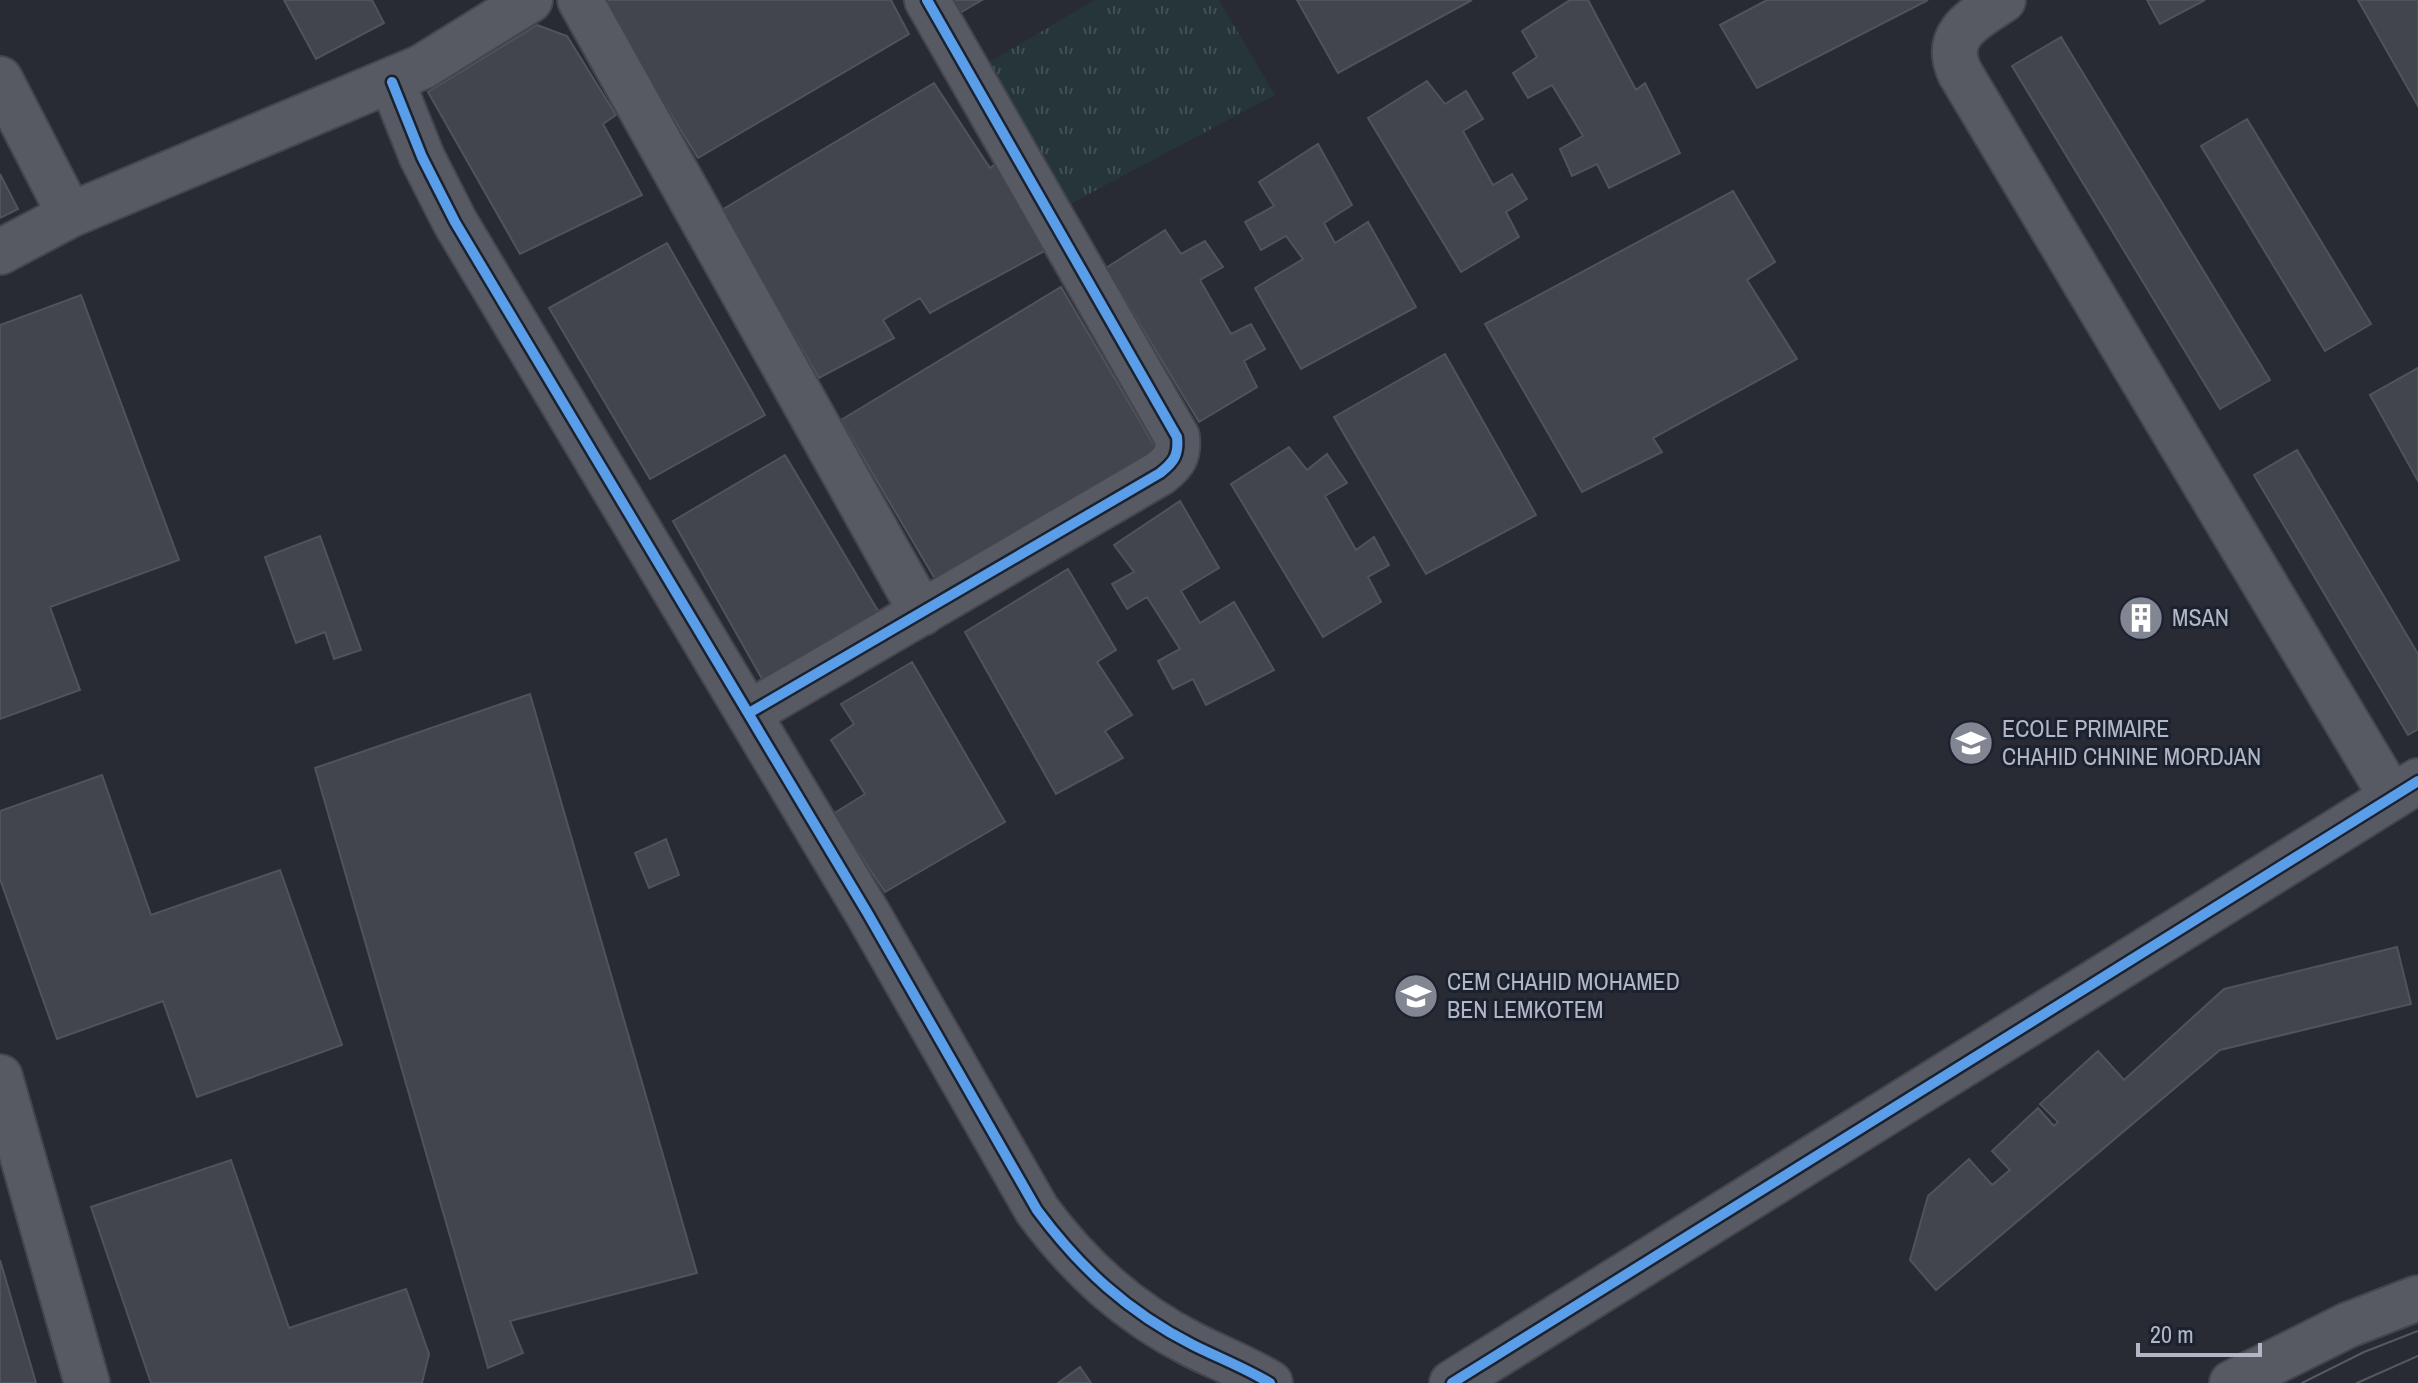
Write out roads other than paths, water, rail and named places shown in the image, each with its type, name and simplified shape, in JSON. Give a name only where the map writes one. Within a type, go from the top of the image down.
[{"type":"street","points":[[0,252],[70,215],[331,103],[392,82],[441,57],[530,0]]},
{"type":"street","points":[[580,0],[922,613]]},
{"type":"street","points":[[749,713],[1160,473],[1173,463],[1179,451],[1177,437],[927,0]]},
{"type":"street","points":[[1452,1383],[2404,789],[1960,73],[1953,52],[1958,33],[2003,0]]},
{"type":"street","points":[[0,79],[70,215]]},
{"type":"street","points":[[392,82],[422,157],[455,222],[749,713],[1037,1210],[1065,1248],[1101,1285],[1142,1316],[1270,1383]]},
{"type":"street","points":[[0,1077],[87,1383]]},
{"type":"street","points":[[2232,1383],[2348,1325],[2418,1298]]},
{"type":"tram line","points":[[2302,1383],[2364,1352],[2418,1331]]},
{"type":"tram line","points":[[2357,1383],[2418,1356]]},
{"type":"place","name":"MSAN","points":[[2141,618]]},
{"type":"place","name":"ECOLE PRIMAIRE CHAHID CHNINE MORDJAN","points":[[1971,743]]},
{"type":"place","name":"CEM CHAHID MOHAMED BEN LEMKOTEM","points":[[1416,996]]}]
